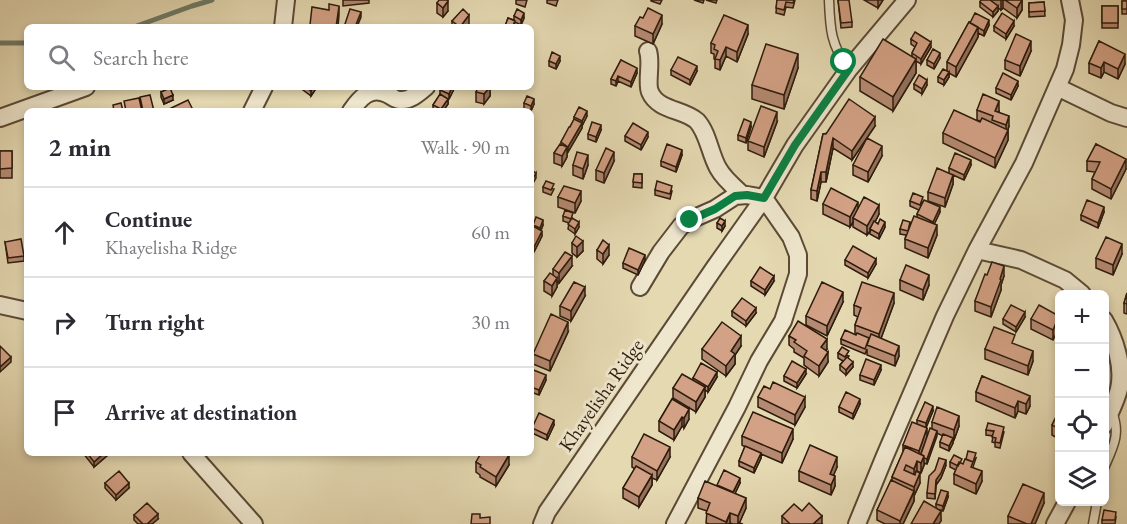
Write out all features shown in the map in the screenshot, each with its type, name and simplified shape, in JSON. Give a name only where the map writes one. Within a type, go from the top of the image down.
[{"type":"street","points":[[283,24],[286,0]]},
{"type":"street","name":"Khayelisha Ridge","points":[[542,524],[547,512],[594,441],[764,198],[795,145],[849,69],[907,0]]},
{"type":"street","points":[[857,524],[945,316],[1024,163],[1065,69],[1074,20],[1070,0]]},
{"type":"street","points":[[648,51],[650,92],[664,106],[691,117],[698,123],[722,175],[743,195]]},
{"type":"street","points":[[1057,87],[1111,113],[1127,118]]},
{"type":"street","points":[[28,108],[78,90]]},
{"type":"street","points":[[254,108],[262,90]]},
{"type":"street","points":[[353,108],[359,99],[370,92],[378,91],[402,100],[415,96],[422,90]]},
{"type":"street","points":[[0,118],[24,109]]},
{"type":"street","points":[[640,287],[661,252],[681,226],[735,196],[747,195],[764,198],[791,237],[798,255],[798,274],[783,321],[759,361],[675,524]]},
{"type":"street","points":[[978,250],[1022,260],[1065,280],[1077,290]]},
{"type":"street","points":[[0,305],[24,310]]},
{"type":"street","points":[[1109,331],[1120,366],[1119,388],[1109,414]]},
{"type":"street","points":[[194,456],[254,524]]},
{"type":"street","points":[[1055,524],[1064,506]]},
{"type":"lane","points":[[829,0],[833,41],[837,52],[849,69]]},
{"type":"lane","points":[[1109,418],[1117,424],[1117,432],[1109,454]]},
{"type":"lane","points":[[1094,524],[1096,506]]},
{"type":"building","points":[[439,0],[448,1],[443,8],[437,3]]},
{"type":"building","points":[[777,0],[794,0],[793,3],[786,2],[784,10],[776,8]]},
{"type":"building","points":[[838,0],[849,0],[852,22],[841,23]]},
{"type":"building","points":[[990,0],[998,6],[993,12],[980,2]]},
{"type":"building","points":[[1005,0],[1022,0],[1017,8]]},
{"type":"building","points":[[1122,1],[1127,1],[1127,9],[1122,9]]},
{"type":"building","points":[[1044,2],[1045,11],[1029,12],[1029,3]]},
{"type":"building","points":[[329,4],[339,6],[336,24],[310,24],[312,7],[329,10]]},
{"type":"building","points":[[1102,6],[1118,6],[1118,23],[1102,23]]},
{"type":"building","points":[[648,8],[662,15],[653,34],[635,26],[640,17],[643,18]]},
{"type":"building","points":[[350,9],[361,12],[356,24],[345,24]]},
{"type":"building","points":[[463,9],[469,15],[462,24],[452,21]]},
{"type":"building","points":[[517,9],[524,13],[521,20],[514,16]]},
{"type":"building","points":[[975,13],[989,20],[984,31],[970,23]]},
{"type":"building","points":[[1002,13],[1014,21],[1006,34],[994,26]]},
{"type":"building","points":[[724,15],[748,25],[737,52],[726,47],[720,60],[715,59],[718,51],[711,43]]},
{"type":"building","points":[[508,18],[515,21],[514,24],[506,24]]},
{"type":"building","points":[[969,22],[978,27],[956,67],[947,62]]},
{"type":"building","points":[[915,32],[931,42],[921,59],[912,53],[917,43],[911,39]]},
{"type":"building","points":[[1016,34],[1031,41],[1020,66],[1005,60]]},
{"type":"building","points":[[883,39],[916,59],[893,97],[860,77]]},
{"type":"building","points":[[1099,41],[1125,54],[1118,69],[1104,62],[1101,68],[1089,63]]},
{"type":"building","points":[[766,44],[798,54],[784,95],[752,85]]},
{"type":"building","points":[[933,49],[940,53],[934,64],[927,60]]},
{"type":"building","points":[[552,52],[560,56],[556,64],[549,61]]},
{"type":"building","points":[[678,57],[697,66],[690,80],[671,70]]},
{"type":"building","points":[[621,60],[637,68],[631,82],[618,76],[616,81],[611,79]]},
{"type":"building","points":[[943,69],[949,72],[944,80],[938,77]]},
{"type":"building","points":[[1003,73],[1018,81],[1011,95],[996,88]]},
{"type":"building","points":[[919,75],[927,80],[922,89],[914,84]]},
{"type":"building","points":[[171,90],[173,95],[164,99],[161,92]]},
{"type":"building","points":[[477,90],[487,90],[484,94],[476,92]]},
{"type":"building","points":[[440,94],[448,99],[442,108],[433,105]]},
{"type":"building","points":[[983,94],[999,101],[995,111],[1009,116],[1006,125],[992,120],[993,116],[977,110]]},
{"type":"building","points":[[150,95],[153,108],[142,108],[140,97]]},
{"type":"building","points":[[527,96],[534,99],[531,106],[524,103]]},
{"type":"building","points":[[139,98],[141,108],[125,108],[124,101]]},
{"type":"building","points":[[849,99],[875,117],[852,151],[833,138],[826,172],[821,172],[817,191],[811,190],[823,134],[826,134]]},
{"type":"building","points":[[188,100],[192,108],[171,108]]},
{"type":"building","points":[[121,103],[122,108],[114,108],[113,105]]},
{"type":"building","points":[[761,106],[777,112],[764,147],[748,141]]},
{"type":"building","points":[[579,107],[587,111],[582,121],[574,117]]},
{"type":"building","points":[[954,110],[980,122],[982,118],[1008,130],[995,158],[943,133]]},
{"type":"building","points":[[574,119],[582,123],[568,147],[561,142]]},
{"type":"building","points":[[744,119],[751,122],[746,138],[738,135]]},
{"type":"building","points":[[592,122],[601,125],[596,137],[588,134]]},
{"type":"building","points":[[633,123],[648,132],[641,145],[625,136]]},
{"type":"building","points":[[867,138],[882,146],[868,172],[853,165]]},
{"type":"building","points":[[560,144],[567,147],[562,156],[554,153]]},
{"type":"building","points":[[667,144],[682,150],[676,167],[661,161]]},
{"type":"building","points":[[1096,144],[1126,159],[1111,189],[1092,179],[1100,162],[1087,161]]},
{"type":"building","points":[[606,148],[614,152],[604,173],[596,170]]},
{"type":"building","points":[[0,151],[12,151],[12,168],[0,169]]},
{"type":"building","points":[[577,152],[588,155],[583,169],[573,165]]},
{"type":"building","points":[[955,153],[971,160],[964,175],[949,168]]},
{"type":"building","points":[[937,168],[953,175],[945,198],[928,192]]},
{"type":"building","points":[[634,174],[642,174],[642,183],[633,182]]},
{"type":"building","points":[[546,181],[554,184],[551,190],[543,187]]},
{"type":"building","points":[[657,181],[672,186],[670,194],[655,190]]},
{"type":"building","points":[[564,186],[581,191],[575,203],[558,197]]},
{"type":"building","points":[[831,188],[858,202],[850,217],[823,204]]},
{"type":"building","points":[[913,193],[923,197],[920,205],[910,201]]},
{"type":"building","points":[[864,197],[879,205],[867,226],[853,218]]},
{"type":"building","points":[[924,200],[940,207],[933,222],[917,214]]},
{"type":"building","points":[[1087,200],[1104,207],[1098,223],[1081,215]]},
{"type":"building","points":[[565,210],[573,213],[571,219],[563,216]]},
{"type":"building","points":[[914,216],[937,225],[928,248],[905,239]]},
{"type":"building","points":[[536,217],[543,220],[540,228],[534,225]]},
{"type":"building","points":[[572,218],[579,222],[575,229],[568,224]]},
{"type":"building","points":[[720,218],[725,221],[722,226],[717,223]]},
{"type":"building","points":[[880,219],[885,222],[879,234],[870,229],[874,221],[878,224]]},
{"type":"building","points":[[903,220],[910,222],[908,231],[900,229]]},
{"type":"building","points":[[534,227],[542,231],[534,247]]},
{"type":"building","points":[[576,236],[583,241],[577,247],[572,243]]},
{"type":"building","points":[[1106,237],[1122,244],[1113,265],[1096,258]]},
{"type":"building","points":[[21,239],[24,256],[8,258],[5,242]]},
{"type":"building","points":[[603,240],[609,245],[603,254],[597,250]]},
{"type":"building","points":[[853,246],[876,259],[868,273],[845,260]]},
{"type":"building","points":[[629,248],[645,255],[638,270],[623,263]]},
{"type":"building","points":[[565,252],[572,256],[559,273],[553,269]]},
{"type":"building","points":[[992,262],[1004,266],[991,307],[975,301]]},
{"type":"building","points":[[906,265],[929,275],[923,290],[900,280]]},
{"type":"building","points":[[760,267],[774,276],[765,290],[751,281]]},
{"type":"building","points":[[550,273],[557,278],[552,286],[544,281]]},
{"type":"building","points":[[574,282],[585,287],[571,311],[560,306]]},
{"type":"building","points":[[822,282],[843,292],[827,326],[806,316]]},
{"type":"building","points":[[862,282],[894,293],[879,334],[855,325],[861,308],[854,305]]},
{"type":"building","points":[[742,298],[756,308],[746,321],[732,311]]},
{"type":"building","points":[[1011,305],[1025,312],[1016,327],[1003,319]]},
{"type":"building","points":[[1039,305],[1055,314],[1055,325],[1053,330],[1031,319]]},
{"type":"building","points":[[551,314],[568,322],[550,361],[534,354]]},
{"type":"building","points":[[798,321],[827,339],[821,347],[828,352],[819,366],[804,356],[807,351],[789,336]]},
{"type":"building","points":[[722,322],[741,336],[731,351],[735,354],[726,366],[702,349]]},
{"type":"building","points":[[994,327],[1015,335],[1012,343],[1033,351],[1028,366],[985,349]]},
{"type":"building","points":[[845,330],[869,338],[865,349],[841,339]]},
{"type":"building","points":[[871,334],[899,346],[895,356],[867,345]]},
{"type":"building","points":[[0,346],[11,357],[0,367]]},
{"type":"building","points":[[842,347],[849,351],[845,357],[838,353]]},
{"type":"building","points":[[847,357],[853,362],[846,370],[840,365]]},
{"type":"building","points":[[866,359],[881,365],[874,380],[860,375]]},
{"type":"building","points":[[792,361],[806,369],[797,383],[784,376]]},
{"type":"building","points":[[701,363],[717,372],[708,387],[693,378]]},
{"type":"building","points":[[534,370],[546,375],[539,390],[534,388]]},
{"type":"building","points":[[682,374],[705,387],[696,402],[673,388]]},
{"type":"building","points":[[982,376],[1030,396],[1026,404],[1018,401],[1015,408],[976,392]]},
{"type":"building","points":[[773,382],[805,397],[795,415],[758,397],[764,386],[770,389]]},
{"type":"building","points":[[846,392],[860,399],[853,414],[839,407]]},
{"type":"building","points":[[672,399],[689,409],[674,430],[659,421]]},
{"type":"building","points":[[925,402],[933,406],[926,423],[917,420]]},
{"type":"building","points":[[937,407],[959,416],[954,430],[932,422]]},
{"type":"building","points":[[753,412],[793,429],[782,453],[742,436]]},
{"type":"building","points":[[539,413],[554,420],[547,435],[534,429]]},
{"type":"building","points":[[912,422],[927,428],[919,451],[903,445]]},
{"type":"building","points":[[988,423],[1004,427],[1000,443],[995,442],[996,438],[992,437],[994,431],[986,430]]},
{"type":"building","points":[[930,428],[937,431],[927,459],[921,454]]},
{"type":"building","points":[[644,434],[670,447],[657,471],[632,457]]},
{"type":"building","points":[[943,434],[953,438],[949,446],[940,442]]},
{"type":"building","points":[[810,445],[837,457],[830,474],[835,476],[831,485],[799,471]]},
{"type":"building","points":[[745,446],[761,453],[754,468],[739,461]]},
{"type":"building","points":[[905,447],[924,456],[921,463],[917,461],[914,469],[906,465],[904,470],[915,475],[916,471],[920,473],[914,487],[892,477]]},
{"type":"building","points":[[968,451],[976,453],[973,462],[966,459]]},
{"type":"building","points":[[954,455],[962,459],[958,466],[950,462]]},
{"type":"building","points":[[89,456],[101,456],[94,462]]},
{"type":"building","points":[[479,456],[508,456],[496,477],[476,462]]},
{"type":"building","points":[[939,458],[946,460],[936,480],[935,494],[927,493],[929,476],[935,470]]},
{"type":"building","points":[[965,459],[973,462],[971,467],[982,471],[976,484],[954,474],[959,462],[963,464]]},
{"type":"building","points":[[636,466],[652,475],[639,497],[623,488]]},
{"type":"building","points":[[724,470],[740,478],[733,492],[717,485]]},
{"type":"building","points":[[119,471],[129,483],[116,495],[105,483]]},
{"type":"building","points":[[891,480],[914,491],[900,521],[877,510]]},
{"type":"building","points":[[705,481],[746,498],[738,516],[730,513],[726,522],[706,513],[710,503],[698,498]]},
{"type":"building","points":[[1023,484],[1044,493],[1031,524],[1008,516]]},
{"type":"building","points":[[941,490],[948,492],[943,506],[936,504]]},
{"type":"building","points":[[924,501],[941,511],[933,524],[911,524]]},
{"type":"building","points":[[147,503],[158,514],[147,524],[143,524],[134,515]]},
{"type":"building","points":[[809,503],[822,516],[813,524],[790,524],[782,516],[794,504],[802,511]]},
{"type":"building","points":[[1104,510],[1116,512],[1115,520],[1102,520]]},
{"type":"building","points":[[472,514],[480,514],[480,518],[490,517],[490,524],[471,524]]},
{"type":"waterway","points":[[142,24],[212,0]]},
{"type":"waterway","points":[[0,43],[24,43]]},
{"type":"route","points":[[690,220],[715,209],[735,196],[747,195],[764,198],[795,145],[849,69],[844,62]]}]
